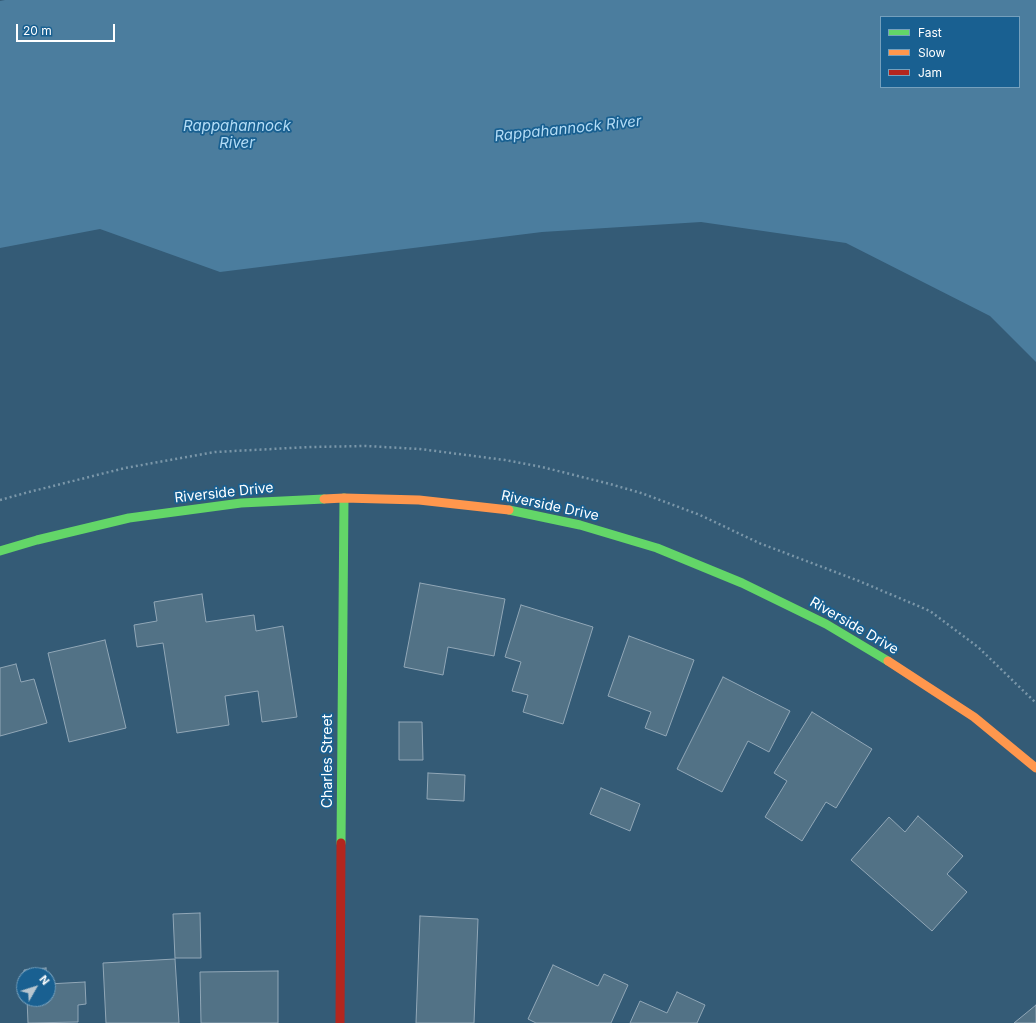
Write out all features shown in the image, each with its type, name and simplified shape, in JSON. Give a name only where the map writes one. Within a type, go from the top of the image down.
[{"type":"street","name":"Riverside Drive","points":[[0,551],[37,540],[129,518],[241,503],[344,498],[419,500],[500,508],[580,525],[657,548],[742,583],[826,624],[891,663],[974,717],[1036,768]]},
{"type":"street","name":"Charles Street","points":[[340,1023],[344,498]]},
{"type":"water","name":"Rappahannock River","points":[[1036,0],[1036,362],[990,316],[846,243],[701,222],[542,232],[220,272],[100,229],[0,248],[0,1]]},
{"type":"building","points":[[420,583],[505,599],[494,656],[448,647],[443,675],[404,667]]},
{"type":"building","points":[[202,594],[206,622],[254,615],[256,631],[283,626],[297,717],[262,722],[258,691],[225,696],[229,725],[177,733],[163,643],[137,647],[134,625],[157,621],[154,602]]},
{"type":"building","points":[[521,605],[593,627],[563,724],[523,712],[528,695],[512,691],[521,662],[505,657]]},
{"type":"building","points":[[629,636],[694,660],[666,736],[645,728],[651,712],[608,696]]},
{"type":"building","points":[[105,640],[126,728],[69,742],[48,653]]},
{"type":"building","points":[[16,664],[21,682],[34,679],[47,723],[0,736],[0,668]]},
{"type":"building","points":[[723,677],[790,711],[769,752],[748,741],[722,792],[677,769]]},
{"type":"building","points":[[812,712],[872,749],[836,808],[826,802],[802,841],[765,817],[787,781],[774,773]]},
{"type":"building","points":[[399,722],[422,722],[423,760],[399,760]]},
{"type":"building","points":[[428,773],[465,775],[464,801],[427,799]]},
{"type":"building","points":[[601,788],[640,804],[630,831],[590,814]]},
{"type":"building","points":[[918,816],[963,856],[947,874],[967,892],[932,931],[851,860],[889,817],[905,832]]},
{"type":"building","points":[[200,913],[201,958],[175,958],[173,914]]},
{"type":"building","points":[[420,916],[478,919],[474,1023],[416,1023]]},
{"type":"building","points":[[175,959],[179,1023],[106,1023],[103,963]]},
{"type":"building","points":[[553,965],[598,986],[604,974],[628,985],[611,1023],[536,1023],[528,1019]]},
{"type":"building","points":[[278,971],[278,1023],[201,1023],[200,972]]},
{"type":"building","points":[[85,982],[86,1004],[78,1005],[78,1022],[28,1023],[27,1007],[56,1007],[56,984]]},
{"type":"building","points":[[677,992],[705,1005],[697,1023],[630,1023],[640,1001],[667,1013]]},
{"type":"building","points":[[1036,1005],[1036,1023],[1014,1023]]},
{"type":"traffic: fast","points":[[341,843],[344,498]]},
{"type":"traffic: fast","points":[[0,551],[37,540],[129,518],[241,503],[324,499]]},
{"type":"traffic: fast","points":[[509,510],[580,525],[657,548],[742,583],[826,624],[888,661]]},
{"type":"traffic: slow","points":[[324,499],[344,498],[419,500],[509,510]]},
{"type":"traffic: slow","points":[[888,661],[974,717],[1036,768]]},
{"type":"traffic: jam","points":[[340,1023],[341,843]]}]
